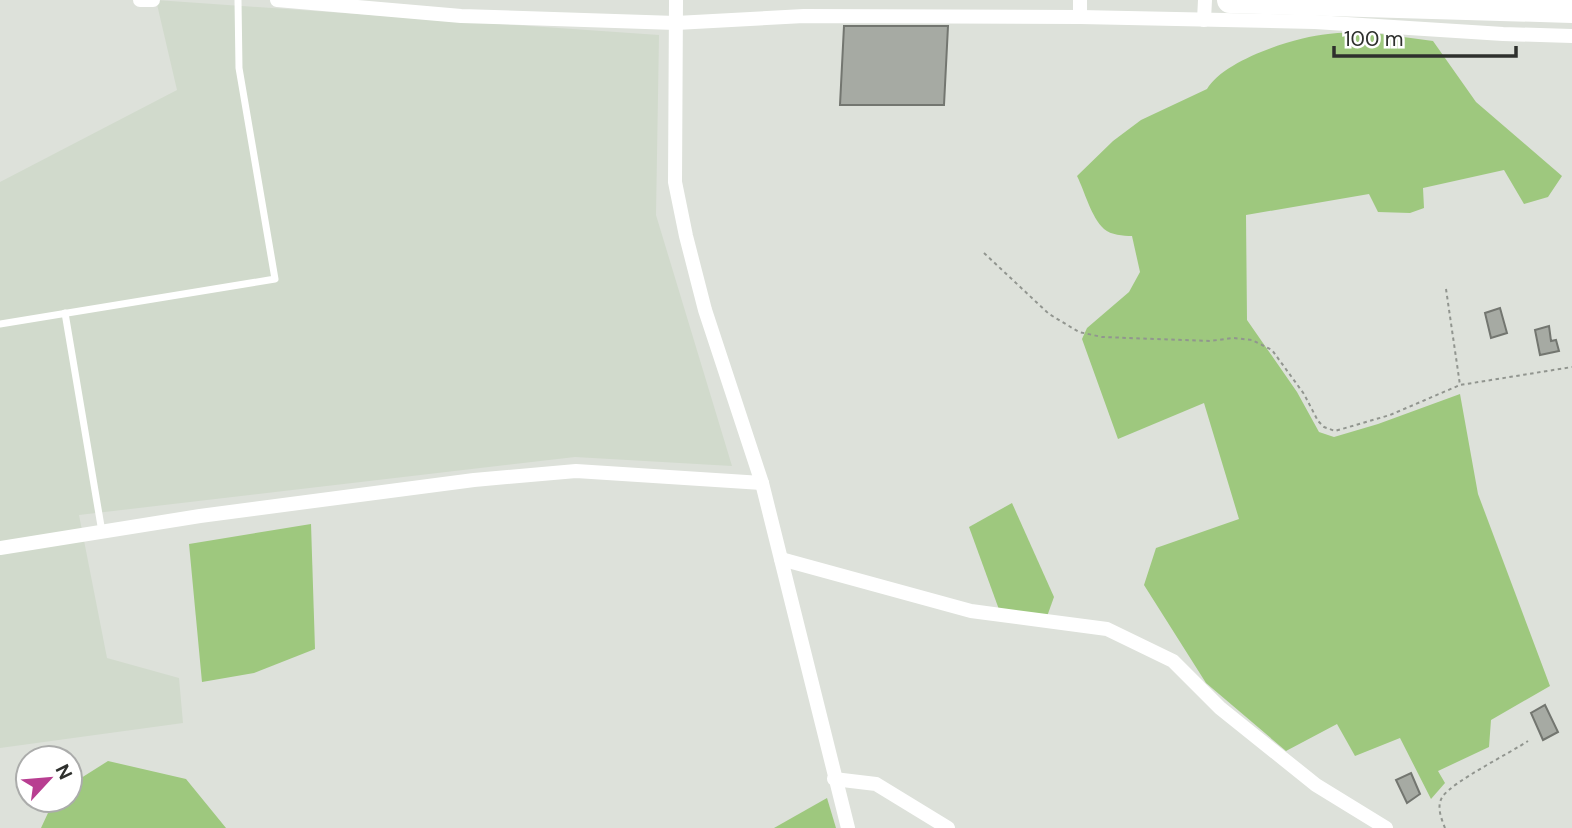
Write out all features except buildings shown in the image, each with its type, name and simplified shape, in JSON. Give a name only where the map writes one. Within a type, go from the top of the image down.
[{"type":"highway","points":[[1230,0],[1572,10]]},
{"type":"street","points":[[140,0],[153,0]]},
{"type":"street","points":[[278,0],[461,16],[676,23],[804,16],[1080,17],[1315,22],[1572,36]]},
{"type":"street","points":[[1080,0],[1080,17]]},
{"type":"street","points":[[1204,20],[1205,0]]},
{"type":"street","points":[[676,1],[675,182],[686,236],[705,310],[762,483],[848,828]]},
{"type":"street","points":[[0,548],[332,497],[576,471],[762,483]]},
{"type":"street","points":[[780,559],[971,611],[1107,629],[1173,661],[1220,708],[1316,785],[1386,828]]},
{"type":"street","points":[[834,779],[876,783],[948,828]]},
{"type":"lane","points":[[0,324],[275,279],[239,68],[238,0]]},
{"type":"lane","points":[[65,313],[102,532]]},
{"type":"path","points":[[984,253],[1049,314],[1079,332],[1102,337],[1210,341],[1233,338],[1252,340],[1272,350],[1304,394],[1318,421],[1324,427],[1335,431],[1390,415],[1460,385],[1572,367]]},
{"type":"path","points":[[1446,289],[1460,385]]},
{"type":"path","points":[[1445,828],[1439,811],[1441,797],[1528,741]]},
{"type":"shaded area","points":[[156,0],[659,35],[656,215],[732,466],[575,457],[79,515],[107,658],[179,678],[183,723],[0,748],[0,182],[177,90]]},
{"type":"green space","points":[[1366,32],[1433,41],[1476,102],[1562,176],[1548,197],[1524,204],[1504,170],[1423,188],[1424,208],[1410,213],[1378,212],[1369,194],[1246,215],[1247,320],[1297,392],[1319,432],[1334,437],[1460,394],[1478,494],[1550,686],[1491,720],[1489,747],[1438,771],[1445,783],[1431,799],[1400,738],[1355,756],[1337,724],[1286,751],[1206,683],[1144,585],[1156,548],[1239,519],[1204,403],[1118,439],[1082,339],[1087,328],[1129,292],[1140,272],[1132,236],[1114,234],[1099,224],[1077,176],[1113,141],[1141,120],[1207,89],[1216,78],[1244,60],[1280,45],[1314,36]]},
{"type":"green space","points":[[1012,503],[1054,597],[1045,622],[1001,615],[969,527]]},
{"type":"green space","points":[[311,524],[315,649],[254,673],[202,682],[189,544]]},
{"type":"green space","points":[[108,761],[186,779],[226,828],[41,828],[48,814],[84,814],[84,776]]},
{"type":"green space","points":[[827,798],[836,828],[774,828]]}]
